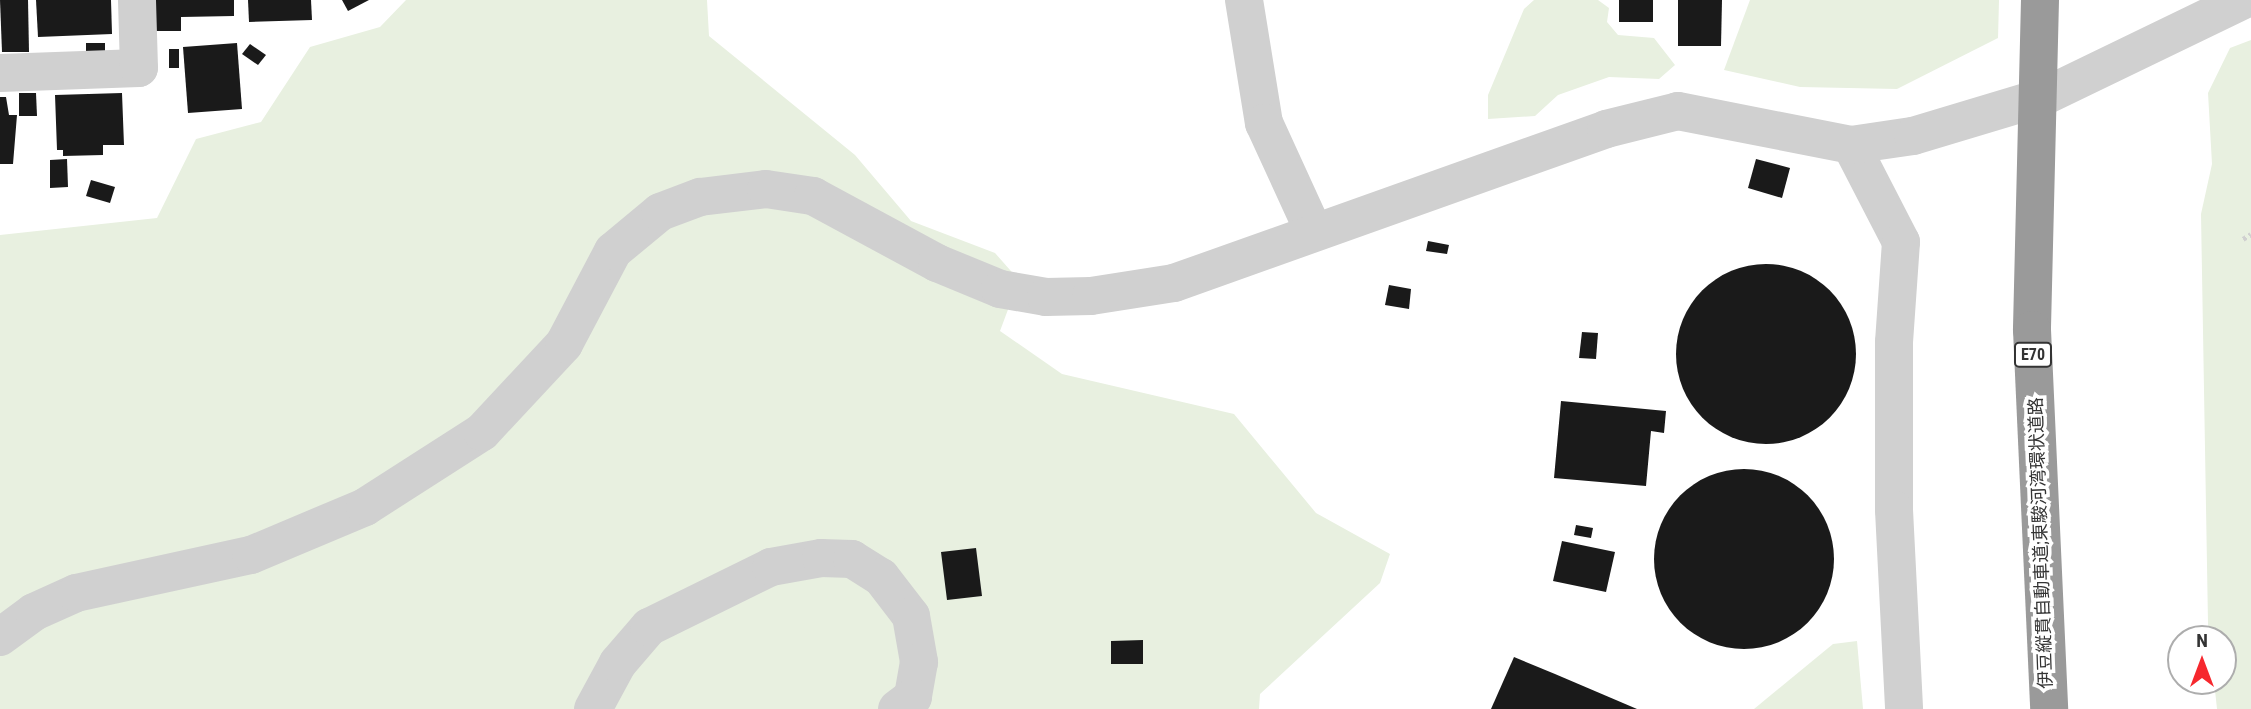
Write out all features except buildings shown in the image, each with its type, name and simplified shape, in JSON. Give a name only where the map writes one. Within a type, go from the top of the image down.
[{"type":"highway","name":"伊豆縦貫自動車道;東駿河湾環状道路","points":[[2040,0],[2032,330],[2049,709]]},
{"type":"street","points":[[0,73],[139,68],[137,0]]},
{"type":"street","points":[[1244,0],[1264,122],[1314,232]]},
{"type":"street","points":[[0,637],[34,612],[76,593],[251,555],[365,507],[482,432],[564,344],[613,251],[660,212],[700,197],[766,189],[813,195],[937,263],[1000,289],[1045,297],[1091,296],[1174,283],[1606,130],[1678,111],[1732,118],[1851,145],[1913,136],[2043,97],[2244,0]]},
{"type":"street","points":[[1851,145],[1901,242],[1894,342],[1894,510],[1904,709]]},
{"type":"street","points":[[593,709],[618,663],[649,627],[771,567],[821,558],[852,559],[862,565],[881,578],[911,616],[919,662],[914,697],[897,709]]},
{"type":"path","points":[[2243,239],[2251,234]]},
{"type":"green space","points":[[406,0],[707,0],[709,36],[855,155],[911,221],[995,253],[1019,280],[1000,331],[1062,374],[1234,414],[1316,513],[1390,554],[1380,583],[1260,694],[1259,709],[0,709],[0,235],[157,218],[196,139],[261,122],[310,47],[380,27]]},
{"type":"green space","points":[[1534,0],[1598,0],[1609,8],[1607,22],[1618,35],[1654,38],[1675,65],[1659,79],[1609,77],[1558,95],[1535,116],[1488,119],[1488,95],[1524,9]]},
{"type":"green space","points":[[1750,0],[1999,0],[1998,38],[1897,89],[1800,87],[1724,70]]},
{"type":"green space","points":[[2251,40],[2251,709],[2217,709],[2216,695],[2237,695],[2237,625],[2208,624],[2201,214],[2212,164],[2208,93],[2230,48]]},
{"type":"green space","points":[[1857,641],[1863,709],[1754,709],[1833,644]]}]
